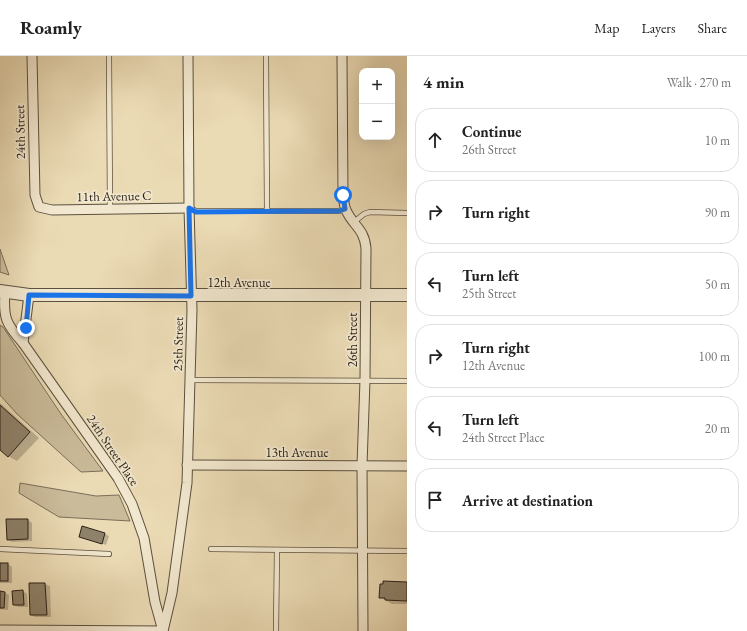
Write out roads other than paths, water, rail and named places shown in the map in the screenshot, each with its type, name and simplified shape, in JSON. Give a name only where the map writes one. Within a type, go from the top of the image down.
[{"type":"street","name":"24th Street","points":[[32,56],[35,196],[39,207]]},
{"type":"street","name":"25th Street","points":[[163,631],[172,593],[180,545],[187,484],[191,296],[188,56]]},
{"type":"street","name":"26th Street","points":[[342,56],[343,195],[345,209],[363,234],[365,240],[365,380],[362,465],[362,631]]},
{"type":"street","name":"11th Avenue C","points":[[39,207],[46,210],[189,208]]},
{"type":"street","name":"12th Avenue","points":[[2,292],[29,295],[407,295]]},
{"type":"street","name":"24th Street Place","points":[[2,292],[4,310],[10,329],[24,343],[118,478],[132,504],[144,538],[155,602],[163,631]]},
{"type":"street","points":[[24,343],[29,295]]},
{"type":"street","name":"13th Avenue","points":[[187,465],[407,466]]},
{"type":"street","points":[[0,630],[163,631]]},
{"type":"lane","points":[[109,56],[110,210]]},
{"type":"lane","points":[[266,56],[267,212]]},
{"type":"lane","points":[[189,208],[196,212],[339,211],[345,209]]},
{"type":"lane","points":[[354,222],[364,214],[370,212],[407,214]]},
{"type":"lane","points":[[190,380],[407,381]]},
{"type":"lane","points":[[211,548],[407,551]]},
{"type":"lane","points":[[0,549],[109,554]]},
{"type":"lane","points":[[276,631],[277,550]]}]
